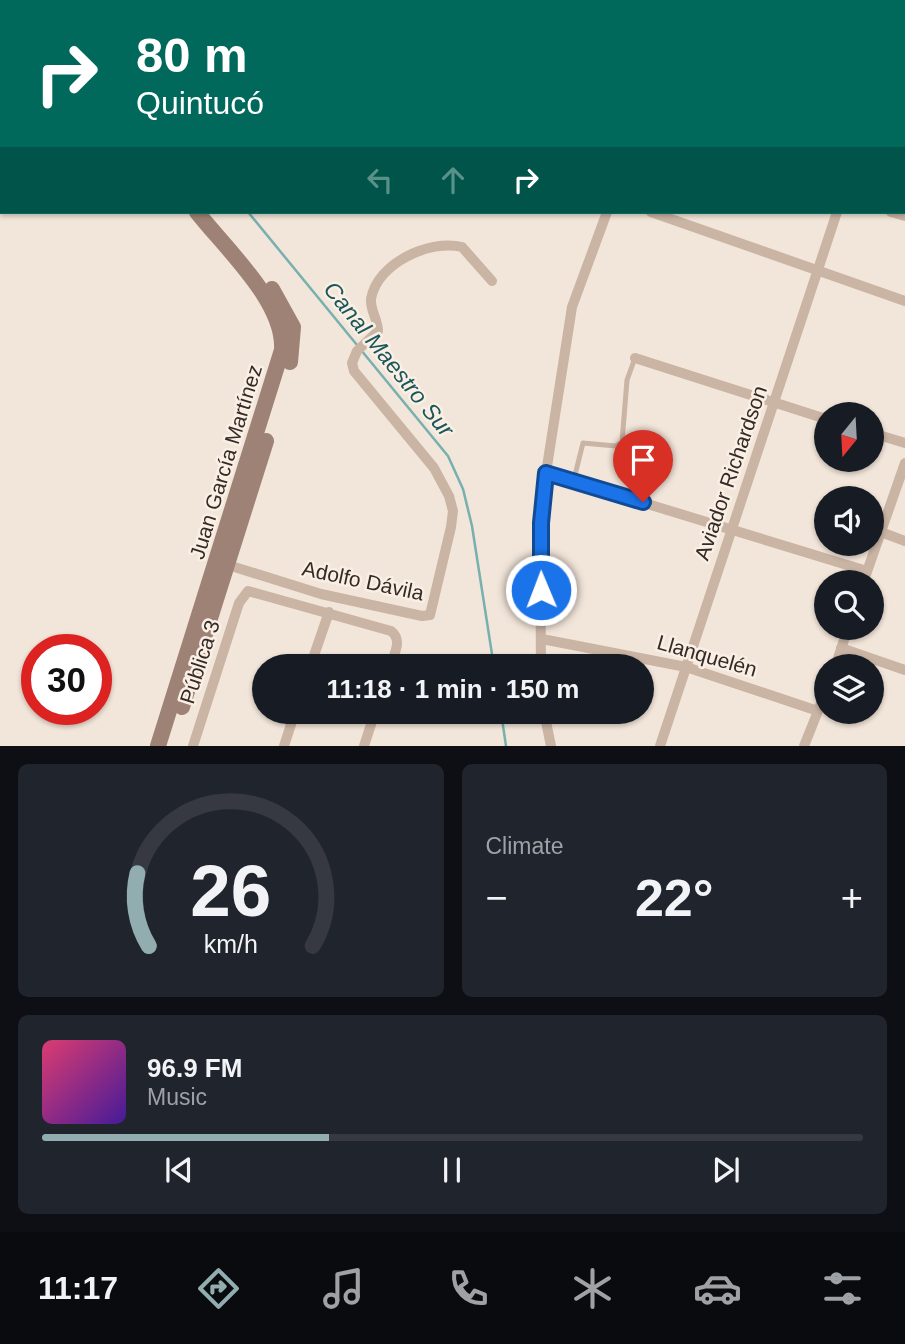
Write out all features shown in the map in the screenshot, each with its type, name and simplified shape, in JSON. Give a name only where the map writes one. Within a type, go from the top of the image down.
[{"type":"main road","name":"Juan García Martínez","points":[[159,746],[282,350],[281,330],[273,310],[199,214]]},
{"type":"main road","name":"Juan García Martínez","points":[[170,746],[290,360],[294,335],[290,318],[275,293],[212,214]]},
{"type":"street","points":[[541,654],[540,541],[546,473],[572,307],[606,214]]},
{"type":"street","points":[[664,214],[683,217],[817,271],[905,301]]},
{"type":"street","name":"Aviador Richardson","points":[[660,746],[836,214]]},
{"type":"street","name":"Adolfo Dávila","points":[[228,565],[321,594],[422,616],[430,615],[452,527],[453,512],[449,496],[435,468],[354,371],[352,363],[361,347],[379,331],[371,306],[375,287],[389,269],[413,254],[437,245],[462,247],[492,281]]},
{"type":"street","points":[[635,358],[814,415]]},
{"type":"street","points":[[884,437],[905,443]]},
{"type":"street","points":[[884,523],[905,463]]},
{"type":"street","points":[[546,473],[574,479],[864,570]]},
{"type":"street","points":[[884,533],[905,541]]},
{"type":"street","name":"Pública 3","points":[[193,746],[239,603],[245,592],[257,591],[329,612]]},
{"type":"street","points":[[314,654],[329,612],[391,631],[396,635],[398,644],[395,654]]},
{"type":"street","name":"Llanquelén","points":[[542,639],[686,667],[814,710]]},
{"type":"street","points":[[839,654],[844,640]]},
{"type":"street","points":[[841,648],[905,670]]},
{"type":"street","points":[[804,746],[814,721]]},
{"type":"street","points":[[284,746],[291,724]]},
{"type":"street","points":[[364,746],[371,724]]},
{"type":"street","points":[[546,724],[551,746]]},
{"type":"lane","points":[[574,479],[583,443],[616,446],[622,442],[627,380],[635,358]]},
{"type":"waterway","name":"Canal Maestro Sur","points":[[250,214],[357,345]]},
{"type":"waterway","name":"Canal Maestro Sur","points":[[361,350],[448,456],[463,489],[472,526],[492,654]]},
{"type":"waterway","name":"Canal Maestro Sur","points":[[503,724],[506,746]]},
{"type":"route","points":[[541,590],[540,541],[546,473],[574,479],[643,502]]}]
